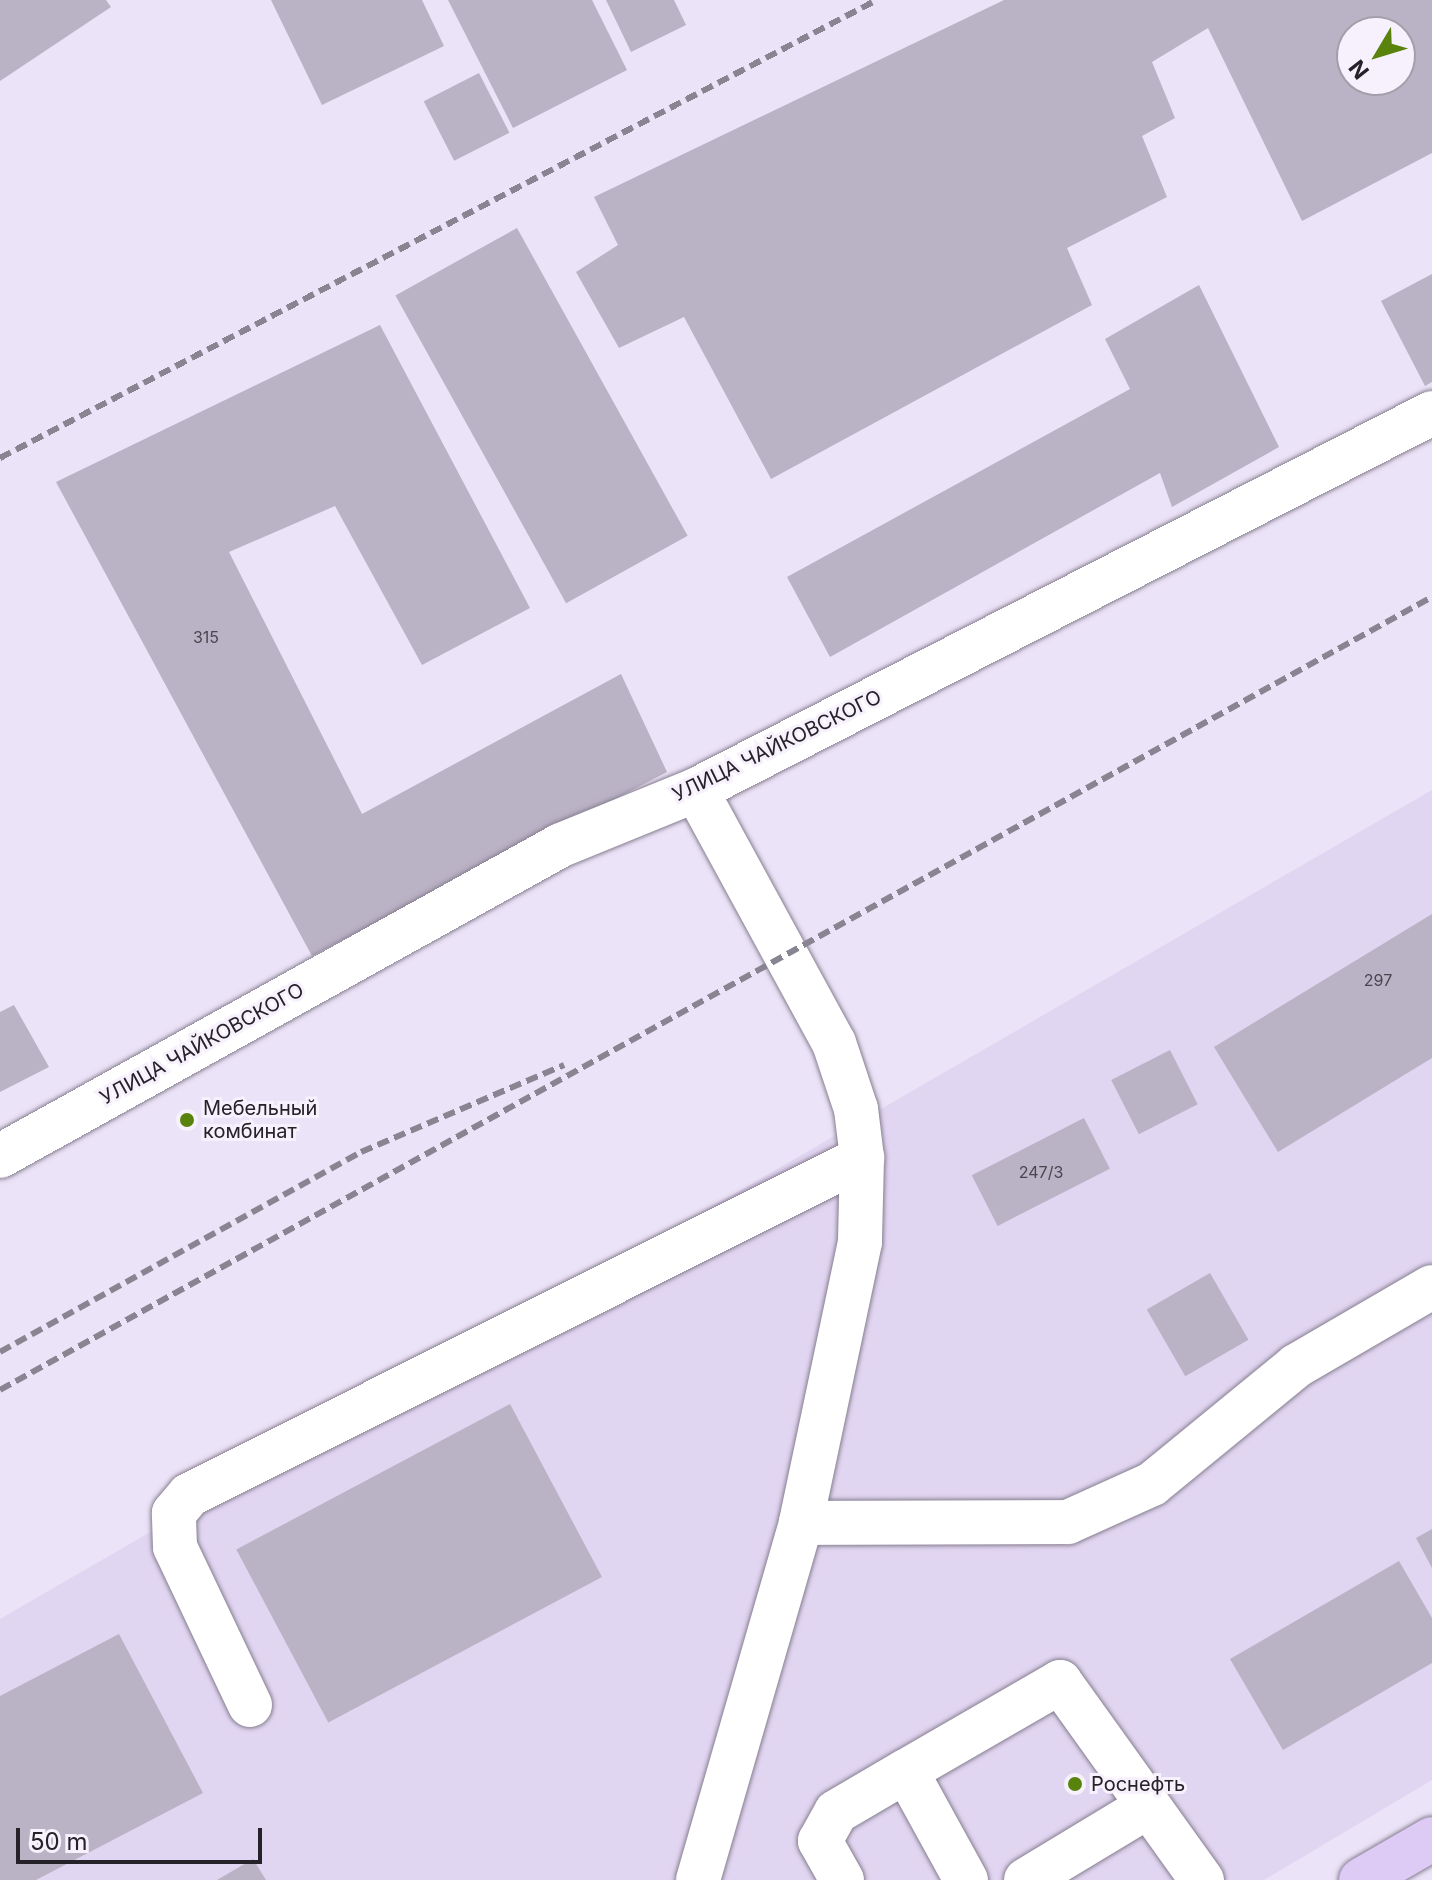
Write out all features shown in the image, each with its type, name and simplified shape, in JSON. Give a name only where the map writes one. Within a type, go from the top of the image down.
[{"type":"main road","points":[[1361,1880],[1432,1839]]},
{"type":"street","name":"УЛИЦА ЧАЙКОВСКОГО","points":[[0,1156],[561,845],[696,790],[1432,413]]},
{"type":"street","points":[[696,790],[834,1043],[862,1158],[860,1242],[801,1523],[698,1880]]},
{"type":"street","points":[[250,1705],[175,1547],[174,1513],[189,1495],[862,1158]]},
{"type":"street","points":[[801,1523],[1068,1522],[1152,1484],[1296,1366],[1432,1287]]},
{"type":"street","points":[[842,1880],[820,1841],[836,1812],[1060,1682],[1202,1880]]},
{"type":"street","points":[[906,1771],[966,1880]]},
{"type":"street","points":[[1026,1880],[1147,1807]]},
{"type":"shaded area","points":[[1432,790],[1432,1780],[1264,1880],[0,1880],[0,1619]]},
{"type":"building","points":[[0,0],[106,0],[111,7],[0,81]]},
{"type":"building","points":[[271,0],[422,0],[444,46],[322,105]]},
{"type":"building","points":[[448,0],[592,0],[627,70],[513,128]]},
{"type":"building","points":[[606,0],[674,0],[686,25],[631,52]]},
{"type":"building","points":[[1004,0],[1432,0],[1432,153],[1302,221],[1208,28],[1152,62],[1175,118],[1142,136],[1167,197],[1067,248],[1092,305],[771,479],[684,317],[619,348],[576,272],[618,245],[594,197]]},
{"type":"building","points":[[479,73],[509,133],[454,161],[424,101]]},
{"type":"building","points":[[517,228],[688,536],[566,603],[395,295]]},
{"type":"building","points":[[1432,274],[1432,382],[1425,386],[1381,301]]},
{"type":"building","points":[[1199,285],[1279,447],[1172,507],[1160,473],[830,657],[787,577],[1130,389],[1105,339]]},
{"type":"building","points":[[380,325],[530,608],[422,665],[335,506],[229,552],[362,814],[621,674],[667,772],[312,956],[56,482]]},
{"type":"building","points":[[1432,914],[1432,1058],[1278,1152],[1214,1047]]},
{"type":"building","points":[[14,1005],[49,1067],[0,1092],[0,1012]]},
{"type":"building","points":[[1170,1050],[1198,1104],[1139,1134],[1111,1080]]},
{"type":"building","points":[[1084,1118],[1110,1169],[998,1226],[972,1175]]},
{"type":"building","points":[[1210,1273],[1248,1340],[1185,1376],[1147,1310]]},
{"type":"building","points":[[510,1404],[602,1577],[328,1723],[236,1550]]},
{"type":"building","points":[[1432,1529],[1432,1568],[1416,1538]]},
{"type":"building","points":[[1399,1561],[1432,1618],[1432,1663],[1283,1750],[1230,1659]]},
{"type":"building","points":[[119,1634],[203,1793],[36,1880],[0,1880],[0,1696]]},
{"type":"building","points":[[253,1859],[266,1880],[217,1880]]},
{"type":"railway","points":[[0,458],[877,0]]},
{"type":"railway","points":[[0,1390],[1432,597]]},
{"type":"railway","points":[[0,1352],[361,1152],[564,1065]]},
{"type":"place","name":"Мебельный комбинат","points":[[187,1120]]},
{"type":"place","name":"Роснефть","points":[[1075,1784]]}]
